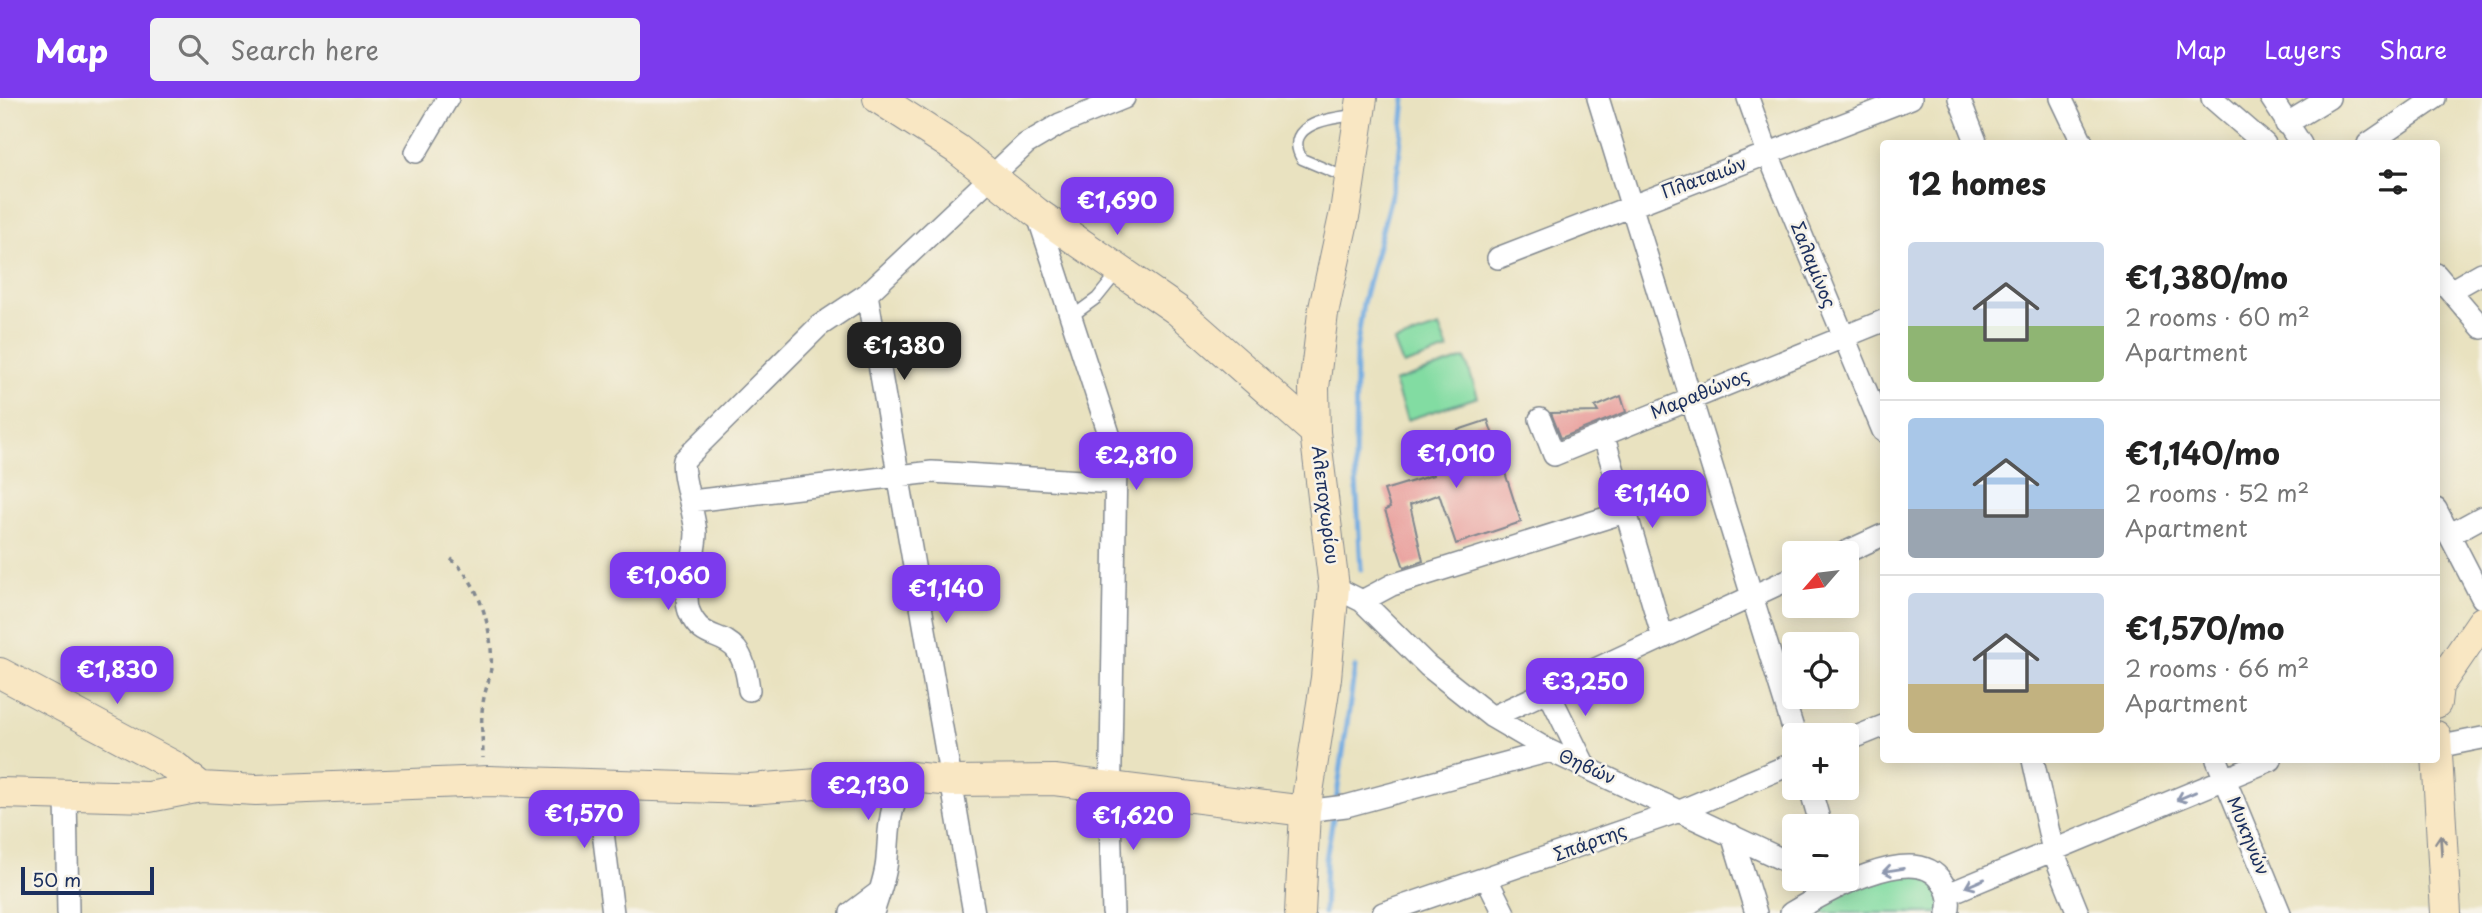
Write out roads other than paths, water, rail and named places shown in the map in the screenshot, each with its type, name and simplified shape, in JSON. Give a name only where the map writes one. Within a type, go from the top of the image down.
[{"type":"street","points":[[416,152],[447,98]]},
{"type":"street","points":[[878,98],[957,149],[1037,213],[1177,310],[1315,432]]},
{"type":"street","points":[[749,690],[745,664],[737,647],[706,632],[690,613],[686,600],[696,547],[692,501],[681,467],[684,460],[819,326],[867,294],[990,178],[1041,135],[1125,98]]},
{"type":"street","points":[[1598,98],[1791,723]]},
{"type":"street","name":"Σαλαμίνος","points":[[1748,98],[1768,154],[1880,424]]},
{"type":"street","name":"Πλαταιών","points":[[1498,258],[1911,98]]},
{"type":"street","points":[[1959,98],[1975,140]]},
{"type":"street","points":[[2061,98],[2082,140]]},
{"type":"street","points":[[2212,98],[2260,140]]},
{"type":"street","points":[[2271,98],[2298,140]]},
{"type":"street","points":[[2286,124],[2329,98]]},
{"type":"street","points":[[2374,140],[2435,98]]},
{"type":"street","name":"Αλεποχωρίου","points":[[1300,913],[1334,587],[1315,432],[1314,388],[1323,313],[1350,179],[1360,107]]},
{"type":"street","points":[[1037,213],[1112,443],[1115,483],[1113,789],[1110,818],[1113,913]]},
{"type":"street","points":[[2482,273],[2443,286],[2482,328]]},
{"type":"street","points":[[867,294],[974,913]]},
{"type":"street","name":"Μαραθώνος","points":[[1539,419],[1554,455],[1880,322]]},
{"type":"street","points":[[1602,434],[1663,638]]},
{"type":"street","points":[[692,501],[898,476],[961,472],[1115,483]]},
{"type":"street","points":[[1363,601],[1392,585],[1625,512]]},
{"type":"street","points":[[2440,517],[2482,598]]},
{"type":"street","points":[[2449,535],[2482,517]]},
{"type":"street","points":[[1859,546],[1880,536]]},
{"type":"street","points":[[1492,717],[1782,582]]},
{"type":"street","name":"Θηβών","points":[[1334,587],[1363,601],[1428,666],[1492,717],[1550,751],[1584,764],[1782,858]]},
{"type":"street","points":[[2440,687],[2482,622]]},
{"type":"street","points":[[0,673],[174,766],[201,787]]},
{"type":"street","points":[[1548,691],[1584,764]]},
{"type":"street","points":[[1859,736],[1880,727]]},
{"type":"street","points":[[2440,746],[2482,738]]},
{"type":"street","points":[[0,793],[149,797],[201,787],[256,790],[482,782],[750,789],[911,777],[953,781],[1037,779],[1310,811],[1346,806],[1550,751]]},
{"type":"street","points":[[2034,763],[2053,851],[2078,913]]},
{"type":"street","points":[[1859,876],[1919,867],[1932,871],[1948,904],[2221,769],[2254,763]]},
{"type":"street","points":[[2438,763],[2446,913]]},
{"type":"street","name":"Σπάρτης","points":[[1383,913],[1680,811],[1782,768]]},
{"type":"street","name":"Μυκηνών","points":[[2221,769],[2280,913]]},
{"type":"street","points":[[873,913],[887,861],[890,817],[896,794],[911,777]]},
{"type":"street","points":[[597,783],[613,913]]},
{"type":"street","points":[[66,794],[68,913]]},
{"type":"street","points":[[1732,835],[1756,913]]},
{"type":"street","points":[[1487,879],[1504,913]]},
{"type":"street","points":[[1791,913],[1818,891]]},
{"type":"street","points":[[851,913],[879,892]]},
{"type":"lane","points":[[1350,179],[1302,159],[1299,140],[1302,132],[1320,121],[1360,107]]},
{"type":"lane","points":[[1071,317],[1097,299],[1120,270]]},
{"type":"waterway","points":[[1361,569],[1355,462],[1356,352],[1363,303],[1398,169],[1405,98]]},
{"type":"waterway","points":[[1336,802],[1355,667]]},
{"type":"waterway","points":[[1324,913],[1326,859],[1334,812]]}]
